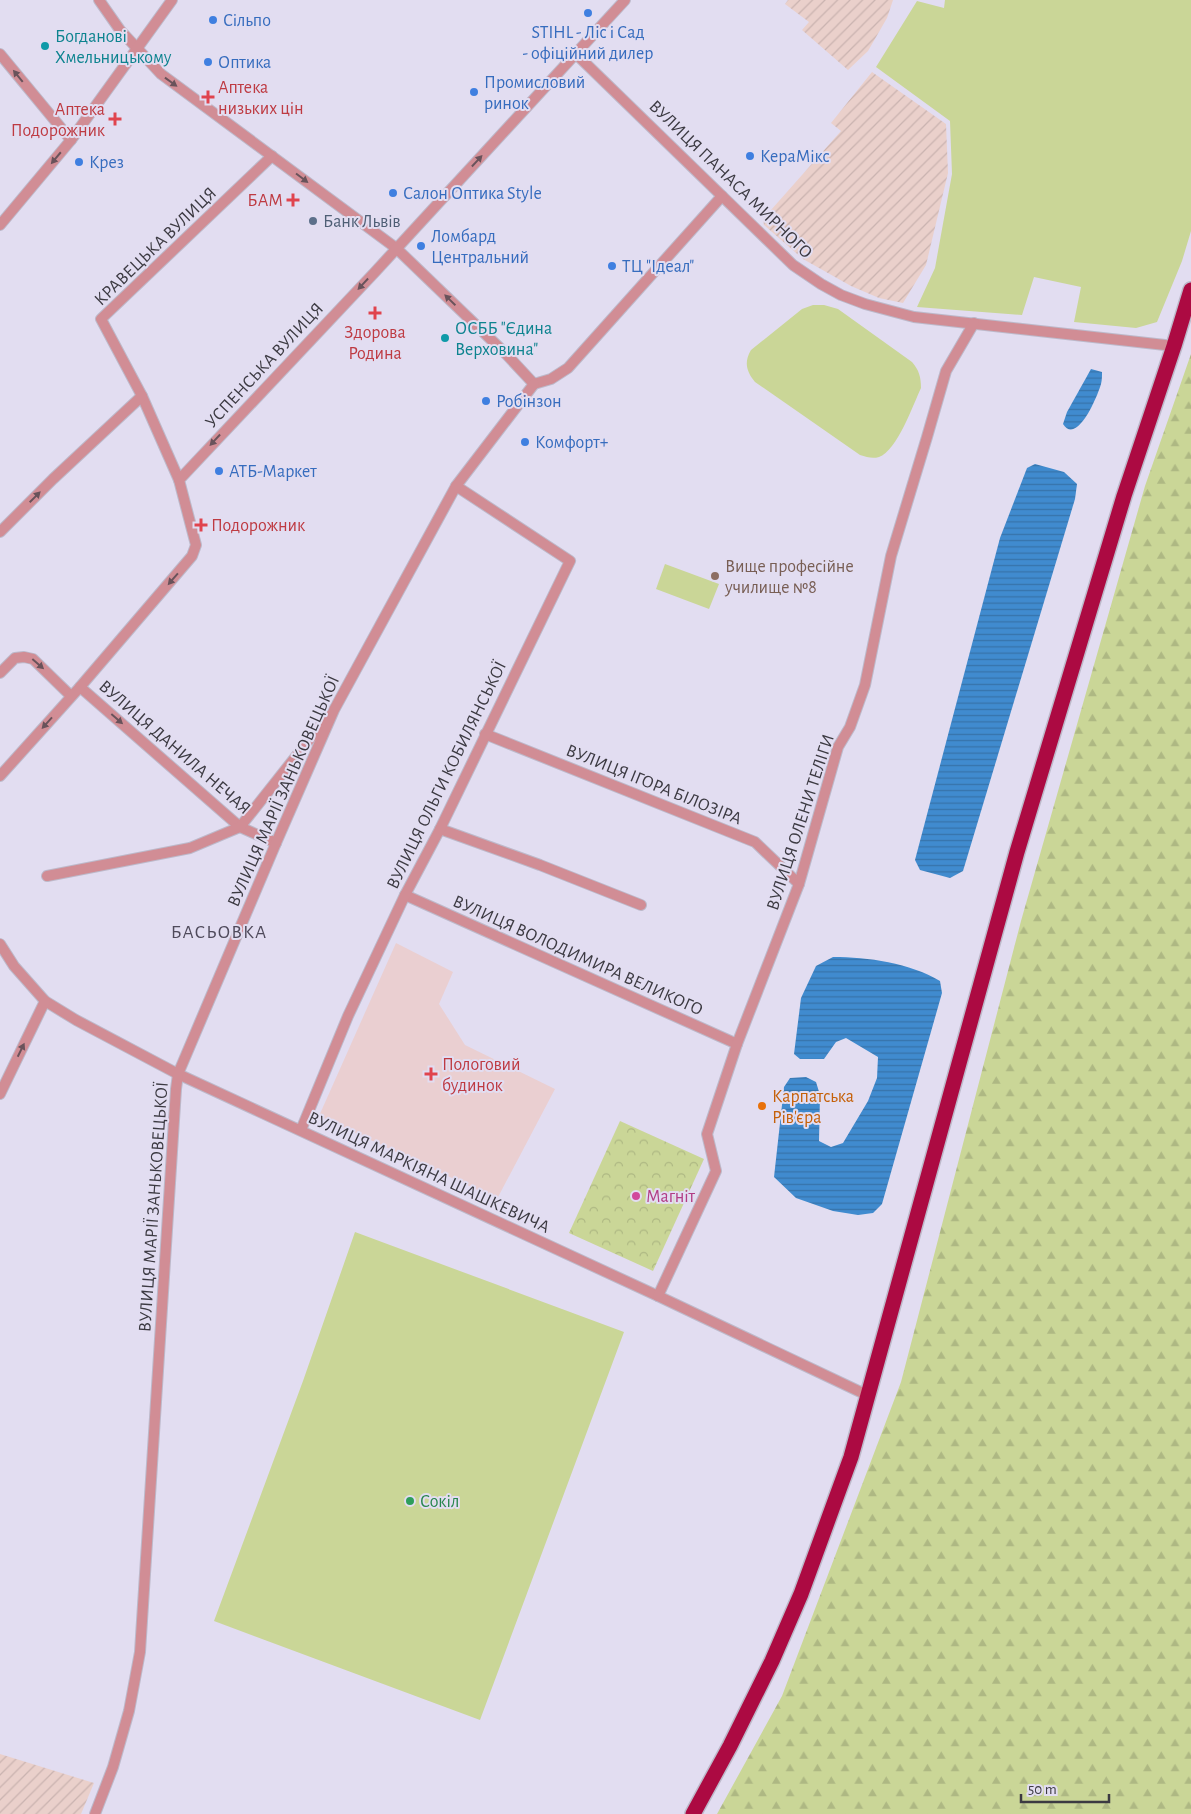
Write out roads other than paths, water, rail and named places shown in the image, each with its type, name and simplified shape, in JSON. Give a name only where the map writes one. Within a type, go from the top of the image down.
[{"type":"highway","points":[[693,1814],[772,1661],[801,1594],[851,1457],[1017,852],[1124,496],[1191,290]]},
{"type":"street","points":[[99,0],[120,30],[160,74],[396,248],[534,384],[551,379],[568,368],[722,196]]},
{"type":"street","points":[[0,225],[71,140],[172,0]]},
{"type":"street","name":"УСПЕНСЬКА ВУЛИЦЯ","points":[[179,480],[625,0]]},
{"type":"street","points":[[0,54],[71,140]]},
{"type":"street","name":"ВУЛИЦЯ ПАНАСА МИРНОГО","points":[[576,54],[793,265],[841,295],[865,304],[914,317],[1174,346]]},
{"type":"street","name":"КРАВЕЦЬКА ВУЛИЦЯ","points":[[179,480],[142,396],[101,319],[272,156]]},
{"type":"street","name":"ВУЛИЦЯ ОЛЕНИ ТЕЛІГИ","points":[[658,1296],[716,1171],[707,1134],[737,1044],[799,884],[838,747],[850,726],[864,684],[891,556],[946,370],[974,323]]},
{"type":"street","name":"ВУЛИЦЯ МАРІЇ ЗАНЬКОВЕЦЬКОЇ","points":[[95,1814],[113,1767],[129,1712],[140,1652],[178,1074],[276,843],[340,699],[456,486],[534,384]]},
{"type":"street","points":[[0,532],[53,479],[142,396]]},
{"type":"street","points":[[0,776],[80,687],[192,556],[196,545],[179,480]]},
{"type":"street","name":"ВУЛИЦЯ ОЛЬГИ КОБИЛЯНСЬКОЇ","points":[[301,1130],[348,1016],[405,895],[440,829],[570,561],[456,486]]},
{"type":"street","points":[[0,673],[15,658],[33,659],[71,696]]},
{"type":"street","name":"ВУЛИЦЯ ДАНИЛА НЕЧАЯ","points":[[80,687],[240,826],[276,843]]},
{"type":"street","points":[[48,876],[190,848],[240,826],[340,699]]},
{"type":"street","name":"ВУЛИЦЯ ІГОРА БІЛОЗІРА","points":[[485,734],[755,842],[799,884]]},
{"type":"street","points":[[440,829],[540,865],[641,905]]},
{"type":"street","name":"ВУЛИЦЯ ВОЛОДИМИРА ВЕЛИКОГО","points":[[405,895],[737,1044]]},
{"type":"street","name":"ВУЛИЦЯ МАРКІЯНА ШАШКЕВИЧА","points":[[0,944],[14,966],[45,1001],[76,1020],[178,1074],[658,1296],[869,1396]]},
{"type":"street","points":[[0,1094],[45,1001]]},
{"type":"water","points":[[1091,369],[1102,372],[1099,390],[1080,424],[1074,429],[1069,429],[1063,424],[1067,412]]},
{"type":"water","points":[[1035,464],[1064,472],[1077,484],[1075,499],[963,871],[950,878],[920,870],[915,860],[1000,538],[1027,468]]},
{"type":"water","points":[[833,957],[860,958],[902,965],[940,981],[942,993],[882,1204],[873,1213],[858,1215],[833,1211],[796,1198],[774,1177],[784,1087],[790,1078],[806,1077],[816,1082],[820,1095],[819,1141],[831,1147],[843,1143],[868,1101],[877,1078],[878,1057],[846,1038],[836,1042],[824,1059],[800,1059],[794,1054],[801,998],[816,966]]},
{"type":"place","name":"STIHL - Ліс і Сад - офіційний дилер","points":[[588,13]]},
{"type":"place","name":"Сільпо","points":[[213,20]]},
{"type":"place","name":"Богданові Хмельницькому","points":[[45,46]]},
{"type":"place","name":"Оптика","points":[[208,62]]},
{"type":"place","name":"Промисловий ринок","points":[[474,92]]},
{"type":"place","name":"Аптека низьких цін","points":[[208,97]]},
{"type":"place","name":"Аптека Подорожник","points":[[115,119]]},
{"type":"place","name":"КераМікс","points":[[750,156]]},
{"type":"place","name":"Крез","points":[[79,162]]},
{"type":"place","name":"Салон Оптика Style","points":[[393,193]]},
{"type":"place","name":"БАМ","points":[[293,200]]},
{"type":"place","name":"Банк Львів","points":[[313,221]]},
{"type":"place","name":"Ломбард Центральний","points":[[421,246]]},
{"type":"place","name":"ТЦ \"Ідеал\"","points":[[612,266]]},
{"type":"place","name":"Здорова Родина","points":[[375,313]]},
{"type":"place","name":"ОСББ \"Єдина Верховина\"","points":[[445,338]]},
{"type":"place","name":"Робінзон","points":[[486,401]]},
{"type":"place","name":"Комфорт+","points":[[525,442]]},
{"type":"place","name":"АТБ-Маркет","points":[[219,471]]},
{"type":"place","name":"Подорожник","points":[[201,525]]},
{"type":"place","name":"Вище професійне училище №8","points":[[715,576]]},
{"type":"place","name":"Пологовий будинок","points":[[431,1074]]},
{"type":"place","name":"Карпатська Рів'єра","points":[[762,1106]]},
{"type":"place","name":"Магніт","points":[[636,1196]]},
{"type":"place","name":"Сокіл","points":[[410,1501]]},
{"type":"district","name":"БАСЬОВКА","points":[[219,931]]}]
